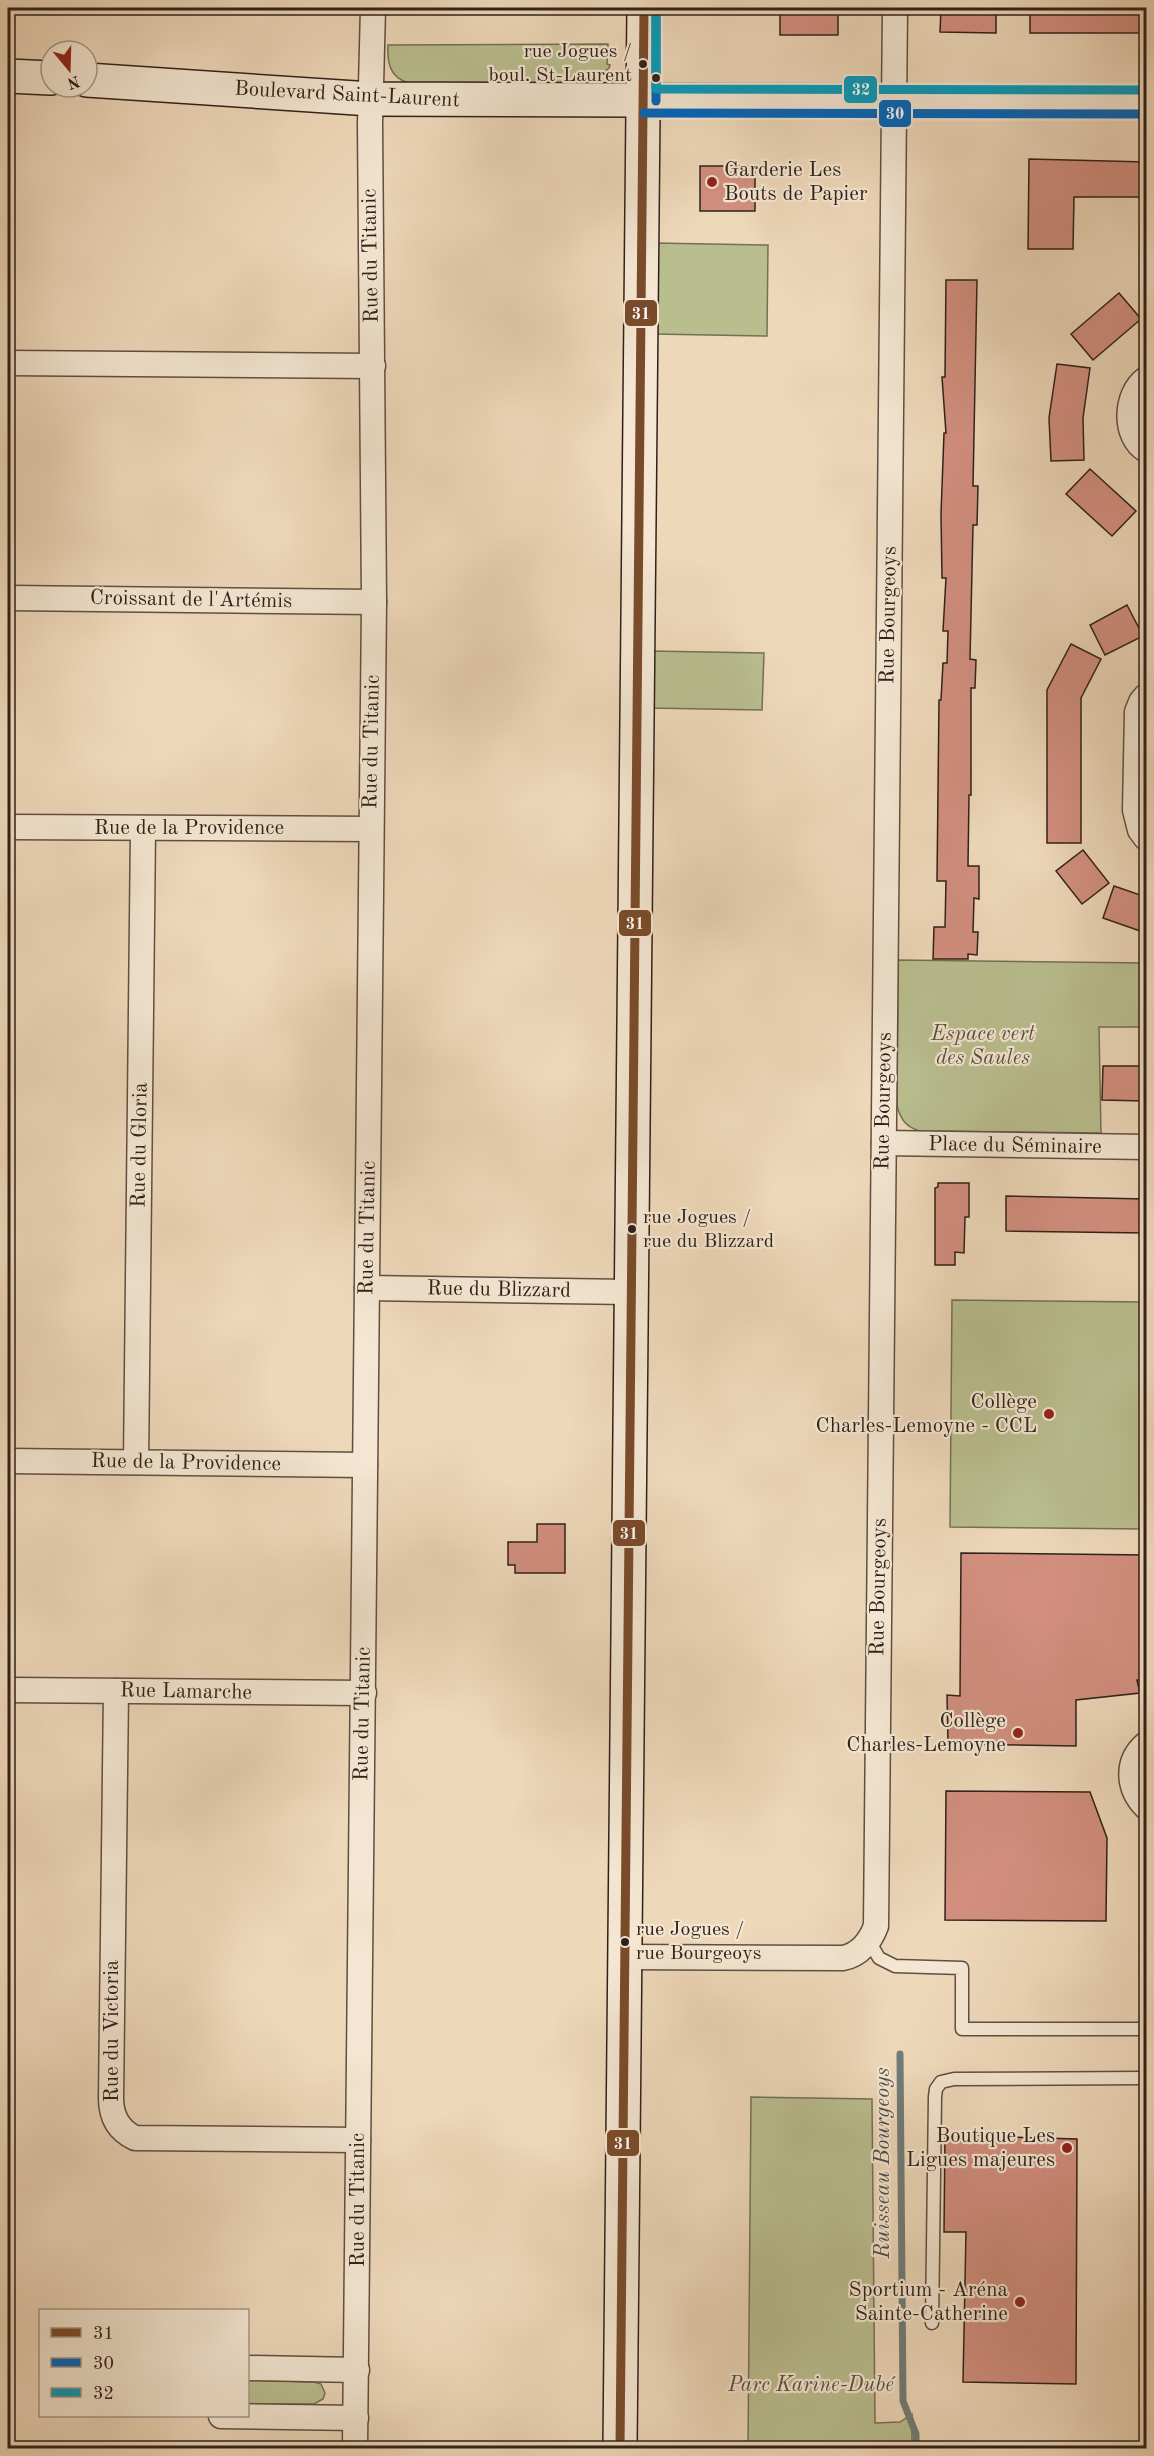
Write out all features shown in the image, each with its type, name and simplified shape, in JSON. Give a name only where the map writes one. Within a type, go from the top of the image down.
[{"type":"street","name":"Rue du Titanic","points":[[355,2448],[374,602],[370,124],[374,8]]},
{"type":"street","points":[[620,2448],[644,8]]},
{"type":"street","name":"Rue Bourgeoys","points":[[868,1941],[876,1926],[895,8]]},
{"type":"street","points":[[8,76],[39,77]]},
{"type":"street","name":"Boulevard Saint-Laurent","points":[[99,81],[371,99],[1146,102]]},
{"type":"street","points":[[8,363],[373,366]]},
{"type":"street","points":[[1146,379],[1139,384],[1130,405],[1132,434],[1136,442],[1146,450]]},
{"type":"street","name":"Croissant de l'Artémis","points":[[8,598],[374,602]]},
{"type":"street","points":[[1146,696],[1137,712],[1135,810],[1140,831],[1146,838]]},
{"type":"street","name":"Rue de la Providence","points":[[8,827],[371,829]]},
{"type":"street","name":"Rue du Gloria","points":[[136,1462],[143,829]]},
{"type":"street","name":"Place du Séminaire","points":[[884,1143],[1146,1147]]},
{"type":"street","name":"Rue du Blizzard","points":[[368,1288],[630,1292]]},
{"type":"street","name":"Rue de la Providence","points":[[8,1461],[365,1465]]},
{"type":"street","name":"Rue Lamarche","points":[[8,1690],[364,1693]]},
{"type":"street","name":"Rue du Victoria","points":[[116,1691],[112,2114],[120,2128],[135,2138],[358,2140]]},
{"type":"street","points":[[1146,1744],[1135,1757],[1131,1770],[1131,1783],[1136,1796],[1146,1807]]},
{"type":"street","points":[[624,1958],[843,1959],[854,1955],[868,1941]]},
{"type":"street","points":[[249,2368],[357,2370]]},
{"type":"street","points":[[249,2416],[356,2418]]},
{"type":"lane","points":[[868,1941],[879,1958],[895,1966],[962,1968],[962,2029],[1146,2029]]},
{"type":"lane","points":[[932,2323],[935,2097],[936,2089],[941,2082],[954,2079],[1146,2078]]},
{"type":"green space","points":[[608,44],[607,64],[610,65],[609,68],[595,80],[589,80],[588,85],[409,83],[394,74],[389,64],[388,52],[388,45]]},
{"type":"green space","points":[[654,243],[768,245],[767,336],[653,334]]},
{"type":"green space","points":[[650,651],[764,653],[762,710],[649,708]]},
{"type":"green space","name":"Espace vert des Saules","points":[[898,960],[1146,963],[1146,1027],[1099,1027],[1101,1133],[920,1131],[908,1125],[902,1119],[897,1106]]},
{"type":"green space","name":"Collège Charles-Lemoyne - CCL","points":[[952,1300],[1146,1302],[1146,1529],[950,1527]]},
{"type":"green space","name":"Parc Karine-Dubé","points":[[751,2097],[872,2099],[875,2423],[900,2422],[912,2414],[912,2448],[748,2448]]},
{"type":"green space","points":[[249,2380],[321,2384],[325,2393],[323,2399],[314,2404],[249,2404]]},
{"type":"building","points":[[780,8],[838,8],[838,35],[780,35]]},
{"type":"building","points":[[941,8],[996,8],[996,33],[940,32]]},
{"type":"building","points":[[1030,8],[1146,8],[1146,33],[1030,33]]},
{"type":"building","points":[[1029,159],[1146,162],[1146,197],[1074,197],[1073,249],[1028,249]]},
{"type":"building","points":[[700,166],[755,166],[755,211],[700,211]]},
{"type":"building","points":[[946,280],[977,280],[973,486],[978,486],[977,525],[973,525],[970,659],[976,660],[975,688],[971,688],[971,795],[969,795],[968,866],[979,866],[979,899],[974,898],[973,932],[978,932],[977,955],[968,954],[968,959],[933,959],[934,927],[945,927],[946,881],[937,881],[939,700],[941,700],[943,663],[947,663],[948,631],[943,631],[946,578],[942,578],[941,514],[944,433],[946,433],[942,377],[945,377]]},
{"type":"building","points":[[1119,293],[1141,319],[1093,360],[1071,334]]},
{"type":"building","points":[[1057,364],[1090,368],[1083,418],[1084,460],[1051,461],[1049,418]]},
{"type":"building","points":[[1090,469],[1136,511],[1112,536],[1066,494]]},
{"type":"building","points":[[1127,605],[1143,636],[1105,655],[1090,625]]},
{"type":"building","points":[[1071,644],[1101,659],[1081,698],[1081,843],[1047,843],[1047,690]]},
{"type":"building","points":[[1083,850],[1109,883],[1082,904],[1056,871]]},
{"type":"building","points":[[1114,886],[1146,897],[1146,920],[1143,932],[1103,918]]},
{"type":"building","points":[[1103,1066],[1144,1066],[1144,1101],[1102,1100]]},
{"type":"building","points":[[938,1183],[969,1183],[969,1217],[965,1217],[964,1253],[955,1252],[955,1265],[935,1265],[935,1188],[938,1187]]},
{"type":"building","points":[[1006,1196],[1146,1199],[1146,1233],[1006,1231]]},
{"type":"building","points":[[537,1524],[565,1524],[565,1573],[515,1573],[515,1565],[508,1565],[508,1542],[537,1542]]},
{"type":"building","points":[[961,1553],[1146,1555],[1146,1681],[1137,1680],[1140,1693],[1076,1700],[1076,1746],[948,1744],[947,1695],[960,1696]]},
{"type":"building","points":[[946,1791],[1090,1792],[1107,1838],[1106,1921],[945,1920]]},
{"type":"building","name":"Sportium - Aréna Sainte-Catherine","points":[[945,2135],[1077,2139],[1076,2384],[963,2382],[966,2232],[944,2232]]},
{"type":"waterway","name":"Ruisseau Bourgeoys","points":[[900,2054],[903,2401],[916,2434],[916,2448]]},
{"type":"transit line","name":"31","points":[[620,2448],[644,8]]},
{"type":"transit line","name":"30","points":[[656,8],[656,101]]},
{"type":"transit line","name":"32","points":[[656,8],[656,89],[1146,90]]},
{"type":"transit line","name":"30","points":[[644,113],[1146,114]]},
{"type":"place","name":"rue Jogues / boul. St-Laurent","points":[[643,64]]},
{"type":"place","name":"Garderie Les Bouts de Papier","points":[[712,182]]},
{"type":"place","name":"rue Jogues / rue du Blizzard","points":[[632,1229]]},
{"type":"place","name":"Collège Charles-Lemoyne - CCL","points":[[1049,1414]]},
{"type":"place","name":"Collège Charles-Lemoyne","points":[[1018,1733]]},
{"type":"place","name":"rue Jogues / rue Bourgeoys","points":[[625,1942]]},
{"type":"place","name":"Boutique Les Ligues majeures","points":[[1067,2148]]},
{"type":"place","name":"Sportium - Aréna Sainte-Catherine","points":[[1020,2302]]}]
